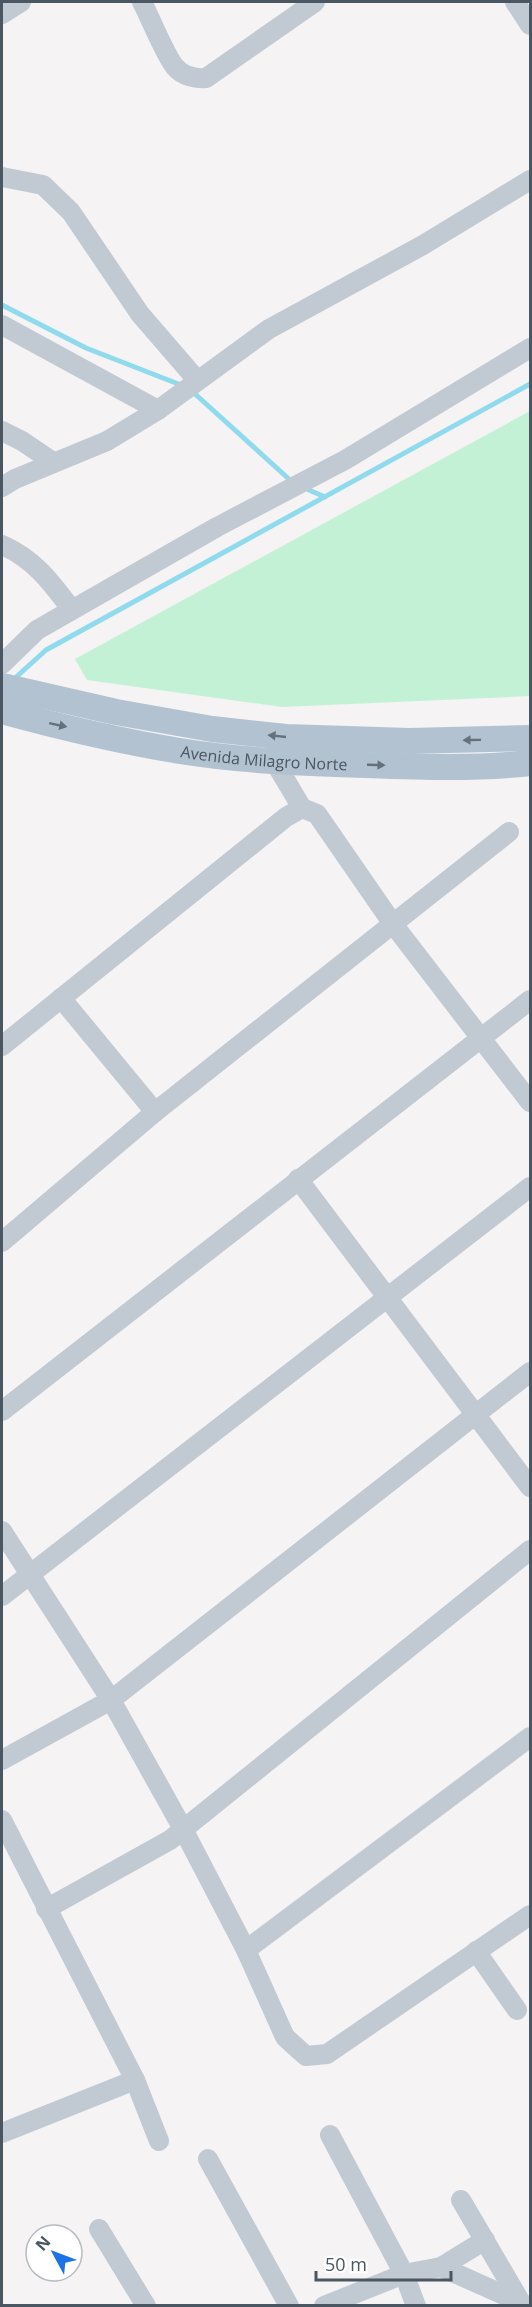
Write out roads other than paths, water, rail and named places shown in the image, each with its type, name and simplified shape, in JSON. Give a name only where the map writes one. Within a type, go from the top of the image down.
[{"type":"main road","name":"Avenida Milagro Norte","points":[[2,686],[137,716],[212,729],[286,737],[408,741],[531,738]]},
{"type":"main road","name":"Avenida Milagro Norte","points":[[2,711],[42,722],[180,751],[274,761],[409,767],[504,766],[531,763]]},
{"type":"street","points":[[2,14],[21,2]]},
{"type":"street","points":[[142,2],[174,67],[185,75],[198,79],[206,78],[310,3]]},
{"type":"street","points":[[515,2],[531,25]]},
{"type":"street","points":[[2,177],[43,185],[71,212],[140,314],[197,380]]},
{"type":"street","points":[[2,488],[15,479],[107,441],[158,410],[269,329],[423,245],[531,180]]},
{"type":"street","points":[[2,325],[158,410]]},
{"type":"street","points":[[2,664],[37,630],[218,527],[345,460],[531,348]]},
{"type":"street","points":[[2,431],[22,441],[53,462]]},
{"type":"street","points":[[2,546],[18,552],[34,564],[48,578],[72,610]]},
{"type":"street","points":[[274,761],[302,808],[317,814],[393,924],[531,1102]]},
{"type":"street","points":[[2,1046],[286,817],[302,808]]},
{"type":"street","points":[[2,1242],[155,1112],[508,832]]},
{"type":"street","points":[[61,998],[155,1112]]},
{"type":"street","points":[[2,1411],[531,1000]]},
{"type":"street","points":[[298,1179],[531,1487]]},
{"type":"street","points":[[2,1596],[531,1188]]},
{"type":"street","points":[[2,1760],[111,1700],[531,1372]]},
{"type":"street","points":[[2,1531],[111,1700],[183,1829],[246,1950],[285,2037],[306,2056],[327,2054],[531,1915]]},
{"type":"street","points":[[46,1909],[170,1840],[531,1550]]},
{"type":"street","points":[[246,1950],[531,1737]]},
{"type":"street","points":[[2,1820],[135,2080],[159,2141]]},
{"type":"street","points":[[476,1951],[517,2010]]},
{"type":"street","points":[[2,2133],[135,2080]]},
{"type":"street","points":[[330,2134],[404,2274],[416,2306]]},
{"type":"street","points":[[208,2159],[289,2306]]},
{"type":"street","points":[[461,2200],[523,2304]]},
{"type":"street","points":[[99,2229],[146,2306]]},
{"type":"street","points":[[324,2306],[404,2274],[441,2267],[485,2240]]},
{"type":"street","points":[[441,2267],[523,2304]]},
{"type":"waterway","points":[[2,305],[86,348],[181,385]]},
{"type":"waterway","points":[[14,679],[46,650],[530,384]]},
{"type":"waterway","points":[[194,393],[290,480]]},
{"type":"waterway","points":[[309,490],[325,497]]}]
